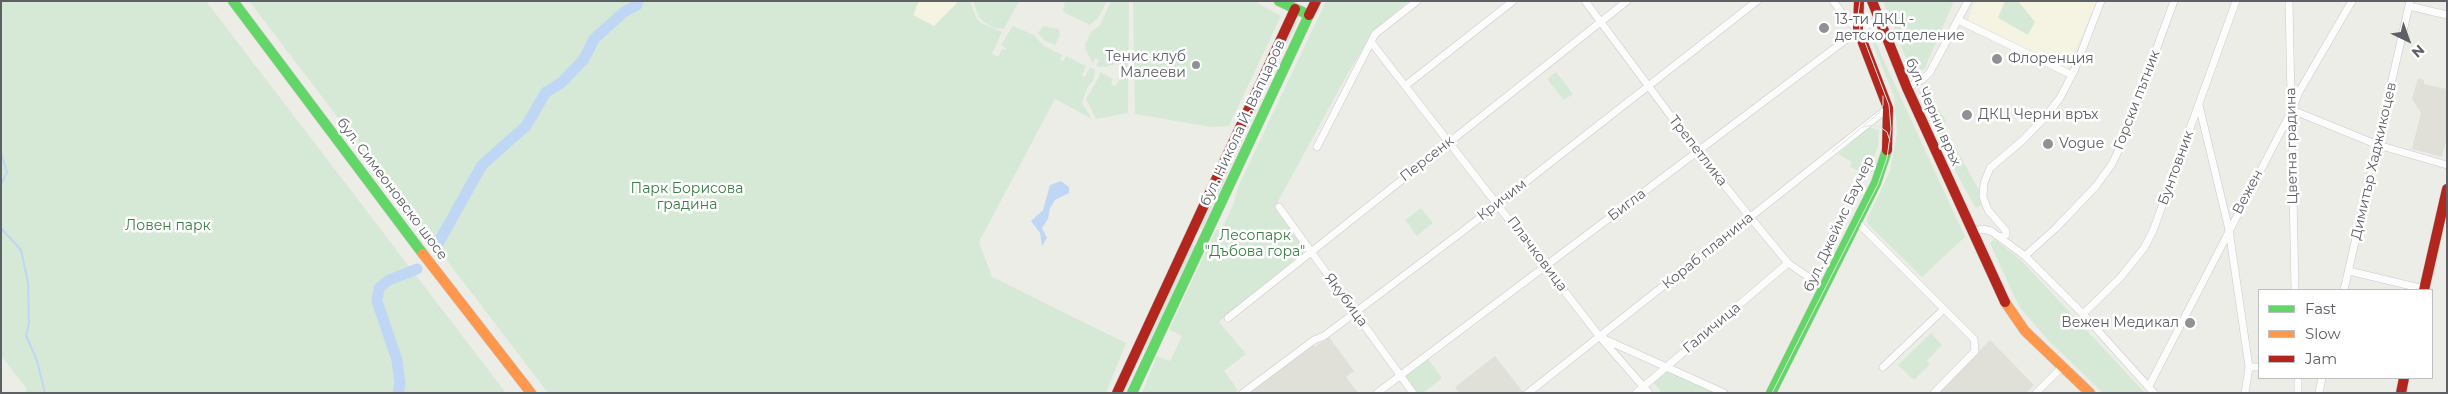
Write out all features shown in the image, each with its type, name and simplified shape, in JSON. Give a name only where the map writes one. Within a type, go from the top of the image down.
[{"type":"main road","name":"бул. Симеоновско шосе","points":[[233,1],[403,228],[531,393]]},
{"type":"main road","points":[[1279,1],[1297,5],[1309,15]]},
{"type":"main road","name":"бул. Никола Й. Вапцаров","points":[[1132,393],[1316,1]]},
{"type":"main road","name":"бул. Джеймс Баучер","points":[[1771,393],[1880,175],[1886,158],[1889,128],[1888,108],[1858,30],[1857,15],[1859,1]]},
{"type":"main road","name":"бул. Черни връх","points":[[1872,1],[1907,88],[2005,301],[2026,331],[2090,393]]},
{"type":"main road","name":"бул. Никола Й. Вапцаров","points":[[1117,393],[1297,5]]},
{"type":"main road","points":[[2424,289],[2447,189]]},
{"type":"main road","points":[[2401,393],[2404,379]]},
{"type":"street","points":[[1316,147],[1375,34],[1417,1]]},
{"type":"street","points":[[1405,86],[1513,1]]},
{"type":"street","name":"Трепетлика","points":[[1584,1],[1697,151],[1788,263],[1824,288]]},
{"type":"street","name":"Персенк","points":[[1228,318],[1627,1]]},
{"type":"street","name":"Кричим","points":[[1243,393],[1355,312],[1498,203],[1757,1]]},
{"type":"street","points":[[1833,1],[1848,21],[1858,30]]},
{"type":"street","points":[[1907,88],[1927,76],[1968,1]]},
{"type":"street","points":[[2000,237],[2005,236],[2006,231],[1988,210],[1983,197],[1984,183],[1990,168],[2045,117],[2072,76],[2101,1]]},
{"type":"street","name":"Горски пътник","points":[[2025,256],[2089,193],[2112,164],[2122,143],[2174,1]]},
{"type":"street","name":"Бунтовник","points":[[2082,314],[2120,278],[2144,248],[2153,231],[2236,1]]},
{"type":"street","name":"Цветна градина","points":[[2289,1],[2295,289]]},
{"type":"street","name":"Вежен","points":[[2149,386],[2292,110],[2299,92],[2352,1]]},
{"type":"street","points":[[2410,4],[2447,16]]},
{"type":"street","name":"Димитър Хаджикоцев","points":[[2344,289],[2410,4]]},
{"type":"street","name":"Бигла","points":[[1377,393],[1858,30],[1879,20]]},
{"type":"street","points":[[1958,20],[2072,76]]},
{"type":"street","name":"Плачковица","points":[[1371,42],[1498,203],[1600,337],[1649,393]]},
{"type":"street","points":[[2199,105],[2229,230],[2249,367],[2245,393]]},
{"type":"street","name":"Кораб планина","points":[[1528,393],[1888,108]]},
{"type":"street","points":[[2292,110],[2378,145],[2447,165]]},
{"type":"street","name":"Якубица","points":[[1279,207],[1413,393]]},
{"type":"street","points":[[1857,222],[1974,339],[1974,351],[1934,393]]},
{"type":"street","points":[[1973,232],[1982,229],[2000,237],[2025,256],[2082,314],[2154,393]]},
{"type":"street","name":"Галичица","points":[[1636,393],[1788,263]]},
{"type":"street","points":[[2349,271],[2420,289]]},
{"type":"street","points":[[1883,367],[1944,309]]},
{"type":"street","points":[[1600,337],[1724,393]]},
{"type":"street","points":[[2036,393],[2063,366]]},
{"type":"street","points":[[2249,367],[2258,367]]},
{"type":"street","points":[[2298,379],[2298,393]]},
{"type":"street","points":[[2319,393],[2322,379]]},
{"type":"shaded area","points":[[919,1],[959,1],[934,26],[913,15]]},
{"type":"shaded area","points":[[1975,1],[2097,1],[2067,69],[1968,21]]},
{"type":"shaded area","points":[[2418,78],[2424,80],[2424,84],[2447,89],[2447,138],[2442,157],[2412,149],[2421,113],[2412,99]]},
{"type":"shaded area","points":[[1329,337],[1354,371],[1346,377],[1358,393],[1248,393],[1313,345],[1315,347]]},
{"type":"shaded area","points":[[1990,340],[2034,385],[2026,393],[1938,393]]},
{"type":"shaded area","points":[[1495,356],[1523,392],[1459,393],[1455,387]]},
{"type":"green space","name":"Ловен парк","points":[[1,1],[206,1],[506,393],[26,393],[26,388],[1,356]]},
{"type":"green space","name":"Парк Борисова градина","points":[[249,1],[919,1],[913,15],[934,26],[959,1],[970,1],[977,19],[981,23],[1002,32],[992,54],[998,57],[1002,49],[1005,50],[1006,48],[1001,45],[1013,26],[1034,35],[1043,45],[1062,55],[1060,60],[1063,61],[1066,56],[1086,66],[1082,76],[1085,77],[1090,67],[1095,70],[1094,79],[1087,88],[1082,103],[1092,119],[1055,99],[979,242],[992,277],[1126,343],[1106,393],[548,393]]},
{"type":"green space","points":[[973,1],[1019,1],[1004,29],[994,28],[984,22],[979,17]]},
{"type":"green space","points":[[1065,1],[1107,1],[1098,18],[1090,25],[1065,13],[1063,10]]},
{"type":"green space","points":[[1111,1],[1129,1],[1128,113],[1096,119],[1086,99],[1100,72],[1113,79],[1111,84],[1115,86],[1126,72],[1122,65],[1118,64],[1103,67],[1096,66],[1099,60],[1095,58],[1093,63],[1086,51],[1085,44],[1091,32],[1100,25]]},
{"type":"green space","name":"Тенис клуб Малееви","points":[[1133,1],[1254,1],[1281,16],[1229,126],[1211,127],[1135,114]]},
{"type":"green space","name":"Лесопарк \"Дъбова гора\"","points":[[1326,1],[1409,1],[1374,30],[1347,75],[1275,207],[1307,249],[1219,322],[1246,354],[1224,371],[1238,390],[1235,393],[1142,393],[1157,356],[1170,361],[1182,336],[1169,330],[1215,232],[1224,224],[1233,205],[1239,185]]},
{"type":"green space","points":[[1883,1],[1954,1],[1925,68],[1913,76]]},
{"type":"green space","points":[[2005,1],[2018,1],[2035,22],[2028,35],[1998,18]]},
{"type":"green space","points":[[1298,20],[1202,229],[1199,228],[1296,21]]},
{"type":"green space","points":[[1043,26],[1059,29],[1060,35],[1055,45],[1045,41],[1038,33]]},
{"type":"green space","points":[[1874,39],[1965,237],[1922,277],[1868,224],[1867,219],[1890,171],[1897,133],[1894,96],[1872,42]]},
{"type":"green space","points":[[1556,72],[1573,94],[1564,100],[1547,79]]},
{"type":"green space","points":[[1924,85],[1932,88],[1930,93],[1946,121],[1943,125],[1979,190],[1982,205],[1976,208],[1960,180],[1919,91]]},
{"type":"green space","points":[[1869,127],[1879,130],[1878,146],[1870,169],[1861,166],[1858,171],[1850,167],[1852,162],[1838,154]]},
{"type":"green space","points":[[1421,208],[1433,223],[1417,236],[1405,220]]},
{"type":"green space","points":[[1994,239],[2021,260],[2145,393],[2103,393],[2048,340],[2021,309],[2014,296],[1990,243]]},
{"type":"green space","points":[[1192,244],[1195,246],[1145,351],[1143,349]]},
{"type":"green space","points":[[1931,333],[1942,345],[1927,361],[1930,364],[1914,380],[1898,365]]},
{"type":"green space","points":[[1428,359],[1442,378],[1423,393],[1418,393],[1405,376]]},
{"type":"green space","points":[[1668,371],[1717,393],[1662,393],[1653,382]]},
{"type":"water","points":[[1061,181],[1069,187],[1069,193],[1055,200],[1050,208],[1048,219],[1042,228],[1047,238],[1042,246],[1040,233],[1031,221],[1043,210],[1050,185]]},
{"type":"waterway","points":[[436,247],[482,165],[526,126],[546,92],[561,83],[584,59],[594,39],[624,12],[637,5],[638,1]]},
{"type":"waterway","points":[[1,153],[7,173],[1,184]]},
{"type":"waterway","points":[[1,228],[21,250],[28,283],[29,324],[26,335],[37,361],[45,393]]},
{"type":"waterway","points":[[398,393],[400,384],[397,360],[377,301],[379,288],[389,280],[417,269]]},
{"type":"tram line","points":[[1772,393],[1878,184],[1887,158],[1891,129],[1889,105],[1860,29],[1858,15],[1860,1]]},
{"type":"tram line","points":[[1832,152],[1879,113],[1883,105],[1883,96]]},
{"type":"tram line","points":[[1863,127],[1872,125],[1880,127],[1887,132],[1890,141]]},
{"type":"traffic: fast","points":[[233,1],[423,254]]},
{"type":"traffic: fast","points":[[1132,393],[1309,15],[1279,1]]},
{"type":"traffic: fast","points":[[1771,393],[1876,183],[1887,150]]},
{"type":"traffic: slow","points":[[423,254],[531,393]]},
{"type":"traffic: slow","points":[[2005,302],[2025,331],[2090,393]]},
{"type":"traffic: jam","points":[[1309,15],[1316,1]]},
{"type":"traffic: jam","points":[[1859,1],[1858,30],[1888,108],[1887,150]]},
{"type":"traffic: jam","points":[[1872,1],[1907,88],[2005,302]]},
{"type":"traffic: jam","points":[[1117,393],[1295,9]]},
{"type":"traffic: jam","points":[[2424,289],[2447,189]]},
{"type":"traffic: jam","points":[[2401,393],[2404,379]]},
{"type":"place","name":"13-ти ДКЦ - детско отделение","points":[[1824,28]]},
{"type":"place","name":"Флоренция","points":[[1997,59]]},
{"type":"place","name":"Тенис клуб Малееви","points":[[1196,65]]},
{"type":"place","name":"ДКЦ Черни връх","points":[[1967,115]]},
{"type":"place","name":"Vogue","points":[[2048,144]]},
{"type":"place","name":"Вежен Медикал","points":[[2190,323]]}]
